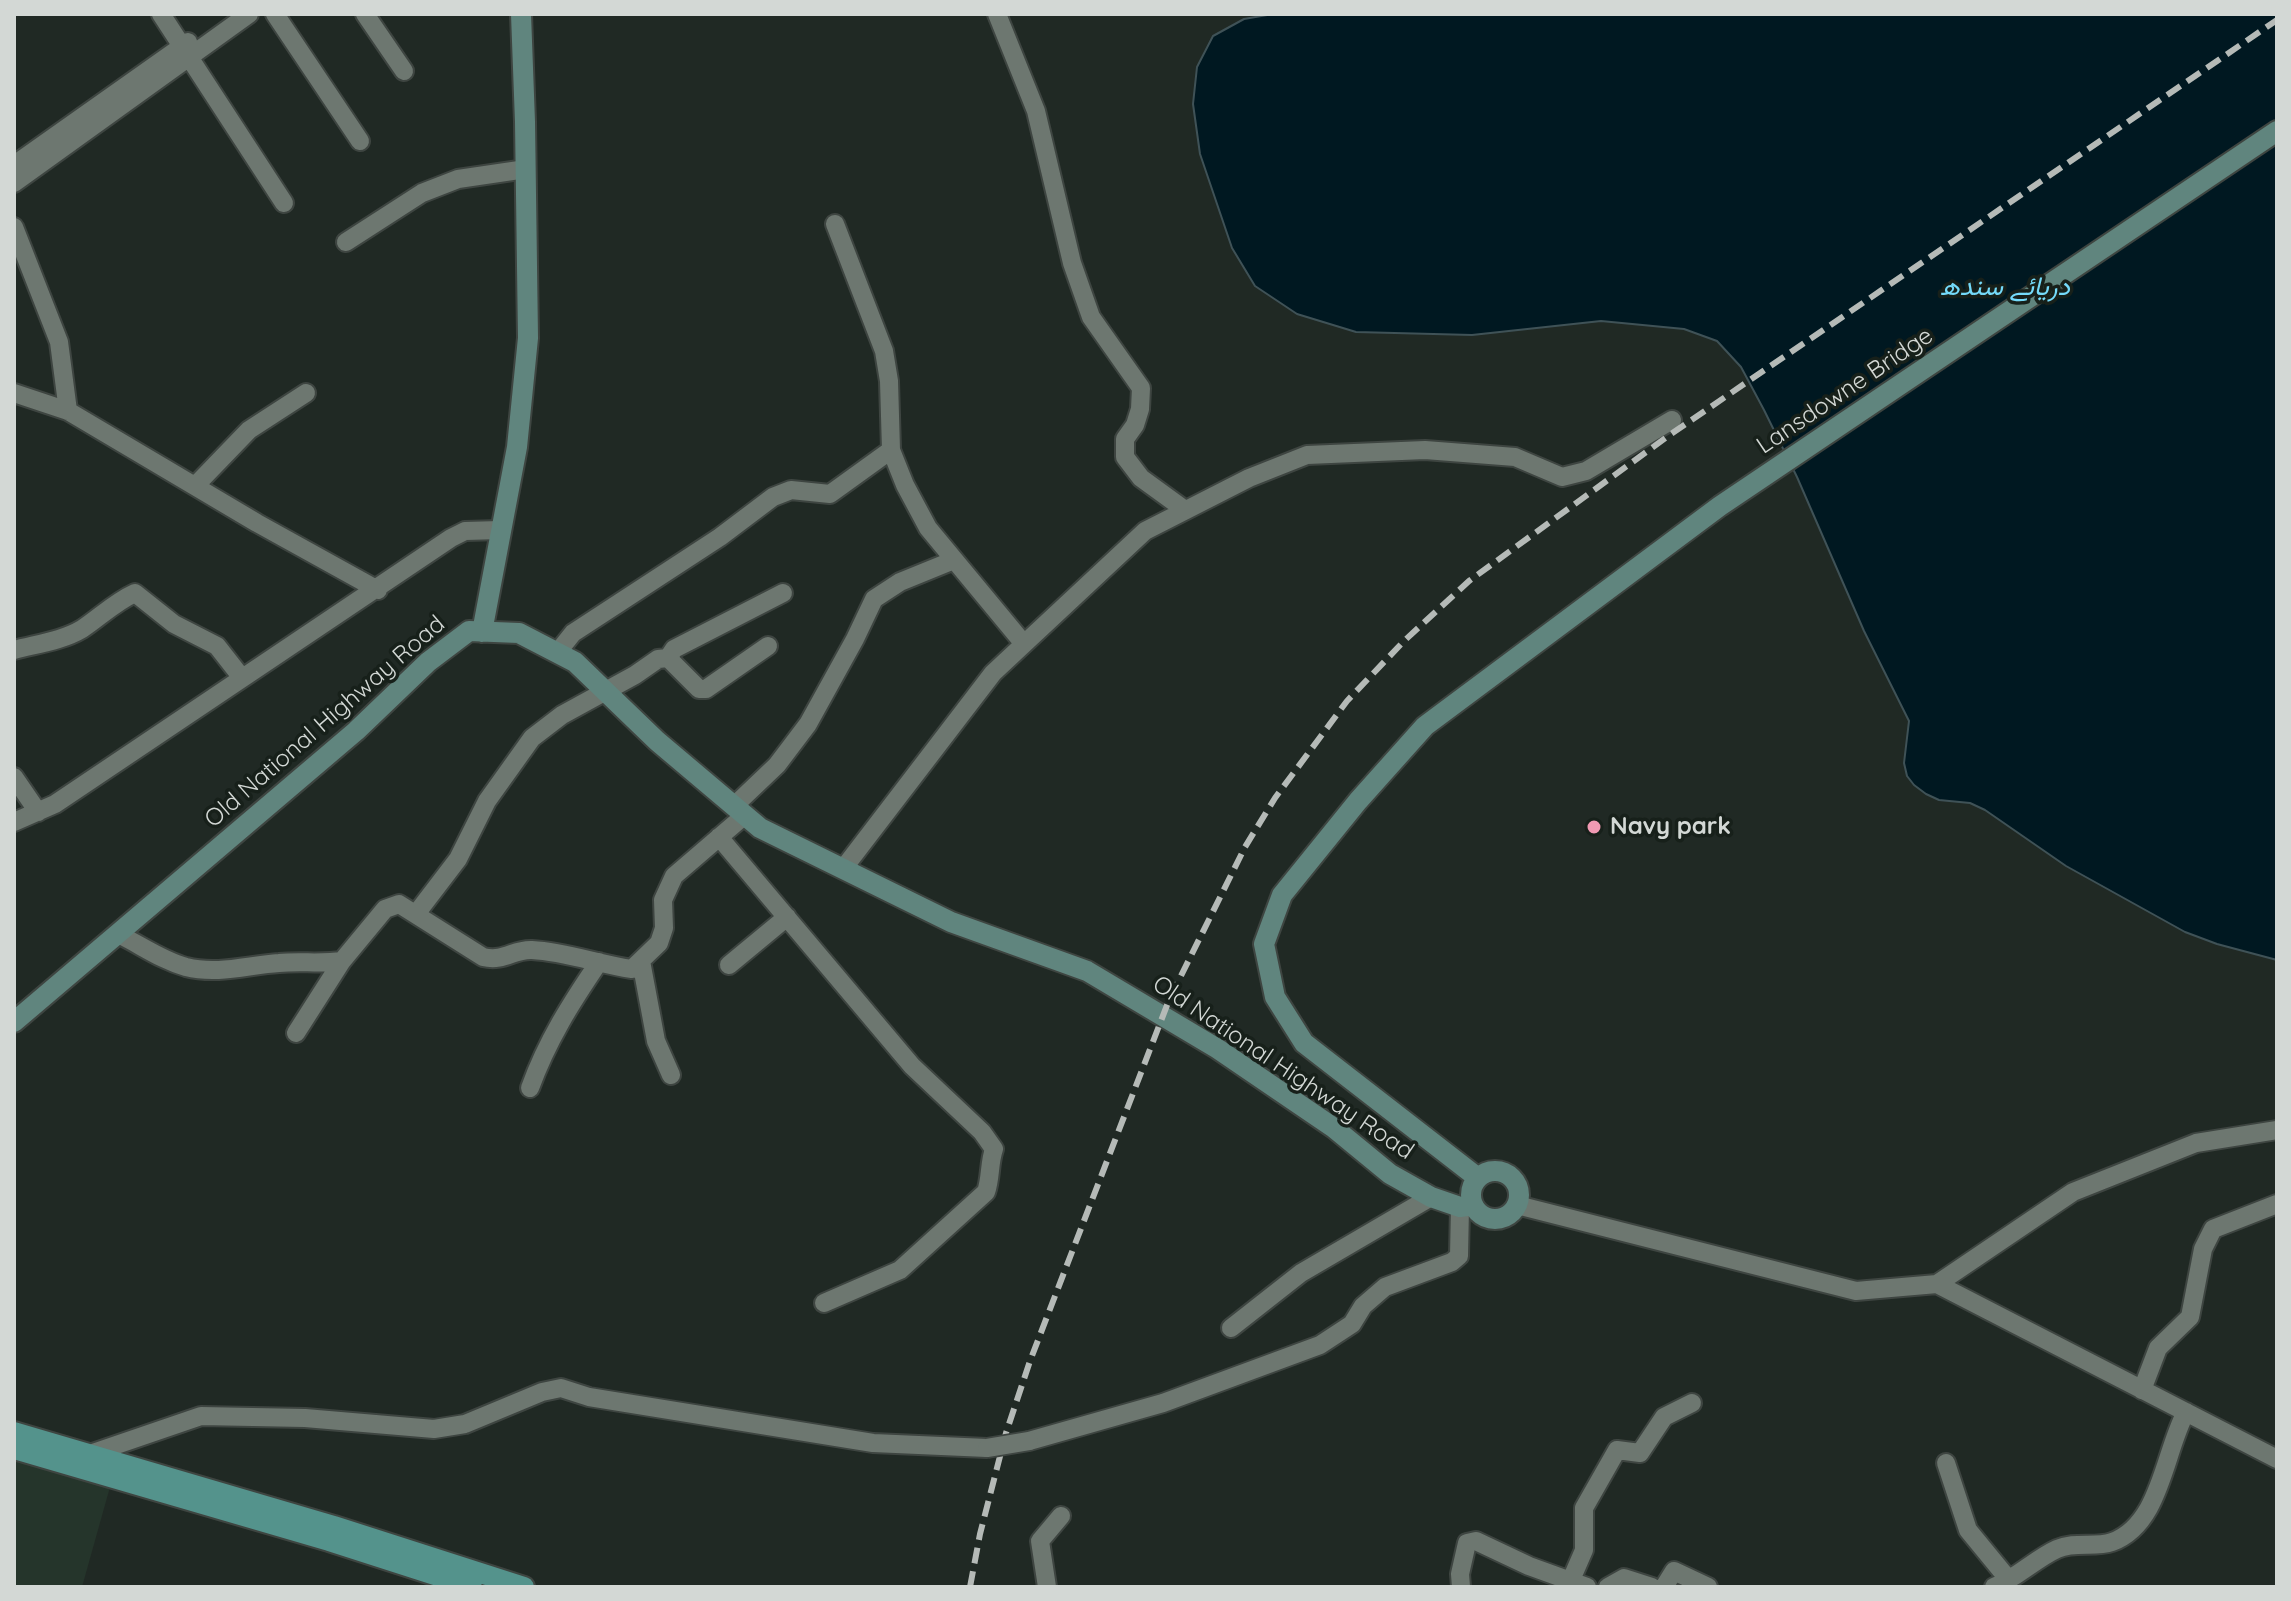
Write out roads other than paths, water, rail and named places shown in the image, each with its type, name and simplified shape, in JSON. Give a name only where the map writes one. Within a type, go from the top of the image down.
[{"type":"main road","points":[[482,632],[517,447],[528,338],[521,14]]},
{"type":"main road","name":"Lansdowne Bridge","points":[[1478,1178],[1304,1043],[1275,997],[1264,944],[1282,895],[1358,801],[1425,726],[1720,506],[2277,131]]},
{"type":"main road","name":"Old National Highway Road","points":[[14,1022],[356,731],[428,662],[469,631],[519,633],[575,662],[657,741],[760,828],[951,922],[1075,967],[1110,984],[1218,1049],[1334,1128],[1390,1174],[1431,1197],[1466,1206]]},
{"type":"main road","points":[[1495,1171],[1512,1178],[1517,1186],[1517,1205],[1499,1219],[1484,1216],[1466,1206],[1478,1178],[1495,1171]]},
{"type":"main road","points":[[14,1432],[334,1526],[524,1587]]},
{"type":"main road","points":[[14,1449],[329,1541],[472,1587]]},
{"type":"street","points":[[161,14],[284,203]]},
{"type":"street","points":[[14,183],[185,52],[228,14]]},
{"type":"street","points":[[14,165],[185,52],[249,14]]},
{"type":"street","points":[[275,14],[360,141]]},
{"type":"street","points":[[365,14],[404,71]]},
{"type":"street","points":[[997,14],[1036,111],[1072,263],[1091,317],[1141,388],[1135,425],[1125,439],[1125,457],[1141,478],[1185,510]]},
{"type":"street","points":[[346,242],[422,193],[458,179],[526,169]]},
{"type":"street","points":[[835,224],[884,351],[889,381],[891,450],[928,528],[1024,644]]},
{"type":"street","points":[[14,227],[59,342],[68,411]]},
{"type":"street","points":[[14,393],[68,411],[378,590]]},
{"type":"street","points":[[195,486],[249,430],[306,393]]},
{"type":"street","points":[[843,869],[993,673],[1145,531],[1249,478],[1307,455],[1425,450],[1515,457],[1556,476],[1573,475],[1586,471],[1672,420]]},
{"type":"street","points":[[557,653],[573,633],[720,537],[773,497],[791,490],[830,494],[891,450]]},
{"type":"street","points":[[14,822],[55,804],[378,590],[451,538],[465,531],[500,530]]},
{"type":"street","points":[[296,1033],[342,961],[385,909],[399,904],[483,957],[496,960],[526,949],[565,953],[632,969],[659,943],[664,928],[663,900],[674,876],[719,837],[808,724],[874,599],[900,582],[954,560]]},
{"type":"street","points":[[14,650],[73,634],[121,599],[135,593],[174,624],[217,646],[242,678]]},
{"type":"street","points":[[668,658],[674,649],[783,593]]},
{"type":"street","points":[[668,658],[689,681],[699,689],[706,689],[768,646]]},
{"type":"street","points":[[416,914],[458,859],[487,801],[532,738],[562,715],[604,690],[635,675],[658,659],[668,658]]},
{"type":"street","points":[[14,777],[38,812]]},
{"type":"street","points":[[719,837],[912,1066],[982,1132],[994,1149],[986,1192],[900,1270],[824,1303]]},
{"type":"street","points":[[729,965],[787,917]]},
{"type":"street","points":[[118,934],[147,951],[187,967],[246,969],[276,963],[342,961]]},
{"type":"street","points":[[641,961],[656,1041],[671,1075]]},
{"type":"street","points":[[530,1088],[541,1055],[560,1019],[599,962]]},
{"type":"street","points":[[1517,1205],[1856,1291],[1937,1284],[2073,1192],[2196,1143],[2277,1130]]},
{"type":"street","points":[[1231,1328],[1301,1273],[1431,1197]]},
{"type":"street","points":[[2142,1390],[2158,1348],[2190,1317],[2203,1249],[2213,1229],[2277,1204]]},
{"type":"street","points":[[90,1454],[201,1416],[305,1418],[434,1429],[465,1424],[542,1392],[561,1388],[589,1397],[873,1443],[987,1448],[1029,1441],[1163,1403],[1320,1345],[1352,1324],[1363,1306],[1385,1287],[1452,1262],[1459,1256],[1466,1206]]},
{"type":"street","points":[[1937,1284],[2277,1459]]},
{"type":"street","points":[[1461,1587],[1460,1574],[1467,1543],[1476,1541],[1529,1566],[1579,1583],[1584,1550],[1584,1508],[1617,1450],[1640,1453],[1664,1417],[1692,1403]]},
{"type":"street","points":[[1946,1463],[1968,1530],[2001,1583],[2056,1550],[2073,1544],[2110,1543],[2134,1530],[2164,1476],[2177,1430],[2186,1412]]},
{"type":"street","points":[[1047,1587],[1040,1541],[1061,1516]]},
{"type":"street","points":[[1664,1587],[1674,1571],[1708,1587]]},
{"type":"street","points":[[1608,1587],[1624,1578],[1652,1587]]},
{"type":"water","name":"دریائے سندھ","points":[[1273,14],[2277,14],[2277,960],[2185,932],[2066,866],[1985,810],[1970,803],[1939,800],[1914,785],[1907,776],[1904,763],[1909,721],[1864,631],[1797,477],[1764,410],[1741,367],[1717,341],[1684,329],[1601,321],[1472,335],[1356,332],[1297,314],[1255,286],[1232,248],[1200,154],[1193,104],[1197,67],[1213,36],[1244,19]]},
{"type":"railway","points":[[970,1587],[1006,1433],[1030,1361],[1169,1000],[1245,847],[1275,798],[1347,701],[1404,641],[1469,581],[1671,434],[2277,20]]},
{"type":"place","name":"Navy park","points":[[1594,827]]}]
